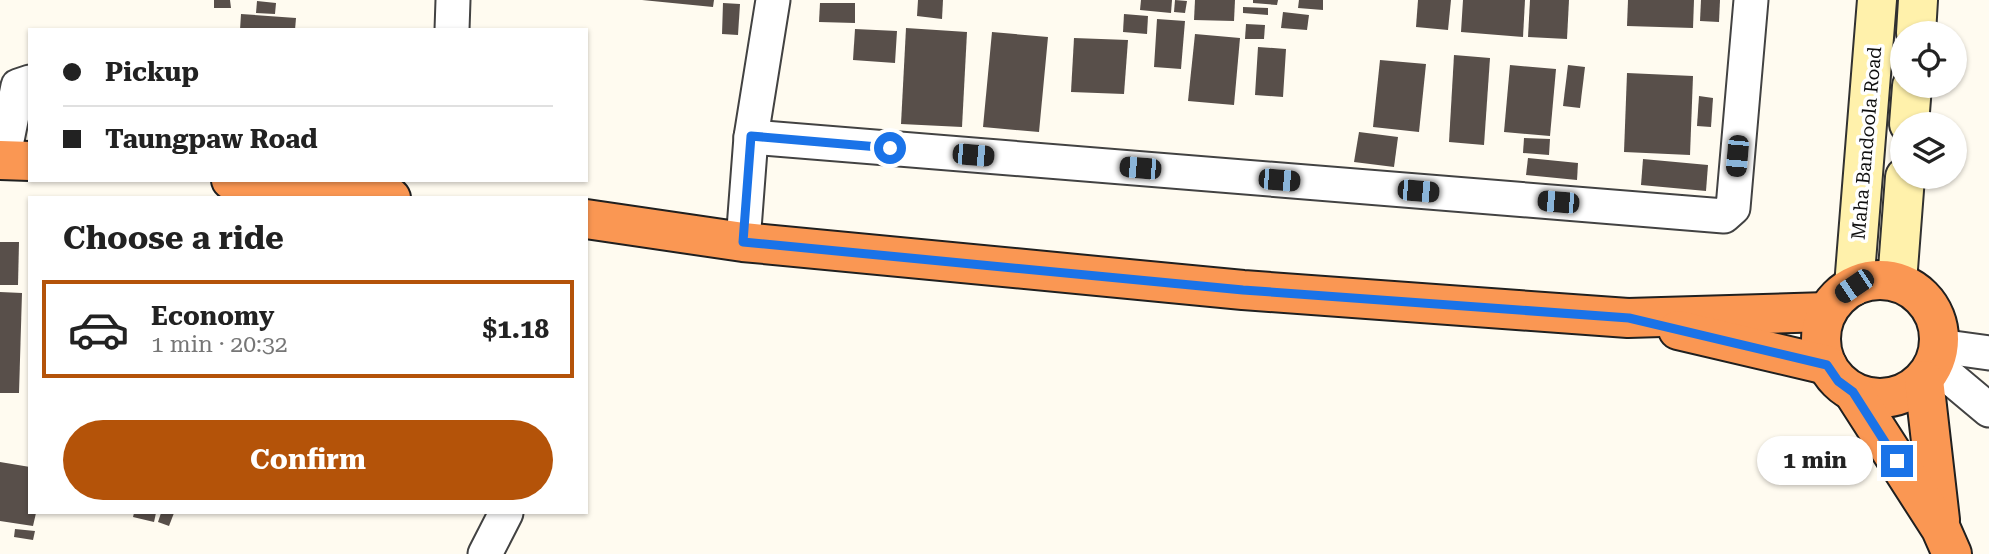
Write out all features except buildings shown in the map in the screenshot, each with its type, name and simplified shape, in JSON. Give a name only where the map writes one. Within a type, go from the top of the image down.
[{"type":"highway","points":[[249,182],[373,196]]},
{"type":"highway","points":[[588,219],[743,242],[1243,290],[1629,318],[1827,365]]},
{"type":"highway","points":[[1932,364],[1909,391],[1891,398],[1871,398],[1853,392],[1838,381],[1827,365],[1821,347],[1822,329],[1841,299],[1868,282],[1897,282],[1912,289],[1929,307],[1939,330],[1932,364],[1947,542]]},
{"type":"highway","points":[[1629,318],[1841,299]]},
{"type":"highway","points":[[1853,392],[1947,542]]},
{"type":"main road","name":"Maha Bandoola Road","points":[[1841,299],[1877,0]]},
{"type":"main road","points":[[1917,21],[1919,0]]},
{"type":"main road","points":[[1897,282],[1904,189]]},
{"type":"street","points":[[452,28],[453,0]]},
{"type":"street","points":[[743,242],[751,136],[772,0]]},
{"type":"street","points":[[751,136],[1724,216],[1733,208],[1751,0]]},
{"type":"street","points":[[11,160],[18,86],[28,83]]},
{"type":"street","points":[[1932,364],[1989,353]]},
{"type":"street","points":[[1932,364],[1989,410]]},
{"type":"street","points":[[485,554],[505,514]]},
{"type":"route","points":[[890,148],[751,136],[743,242],[1243,290],[1629,318],[1827,365],[1838,381],[1853,392],[1897,461]]}]
